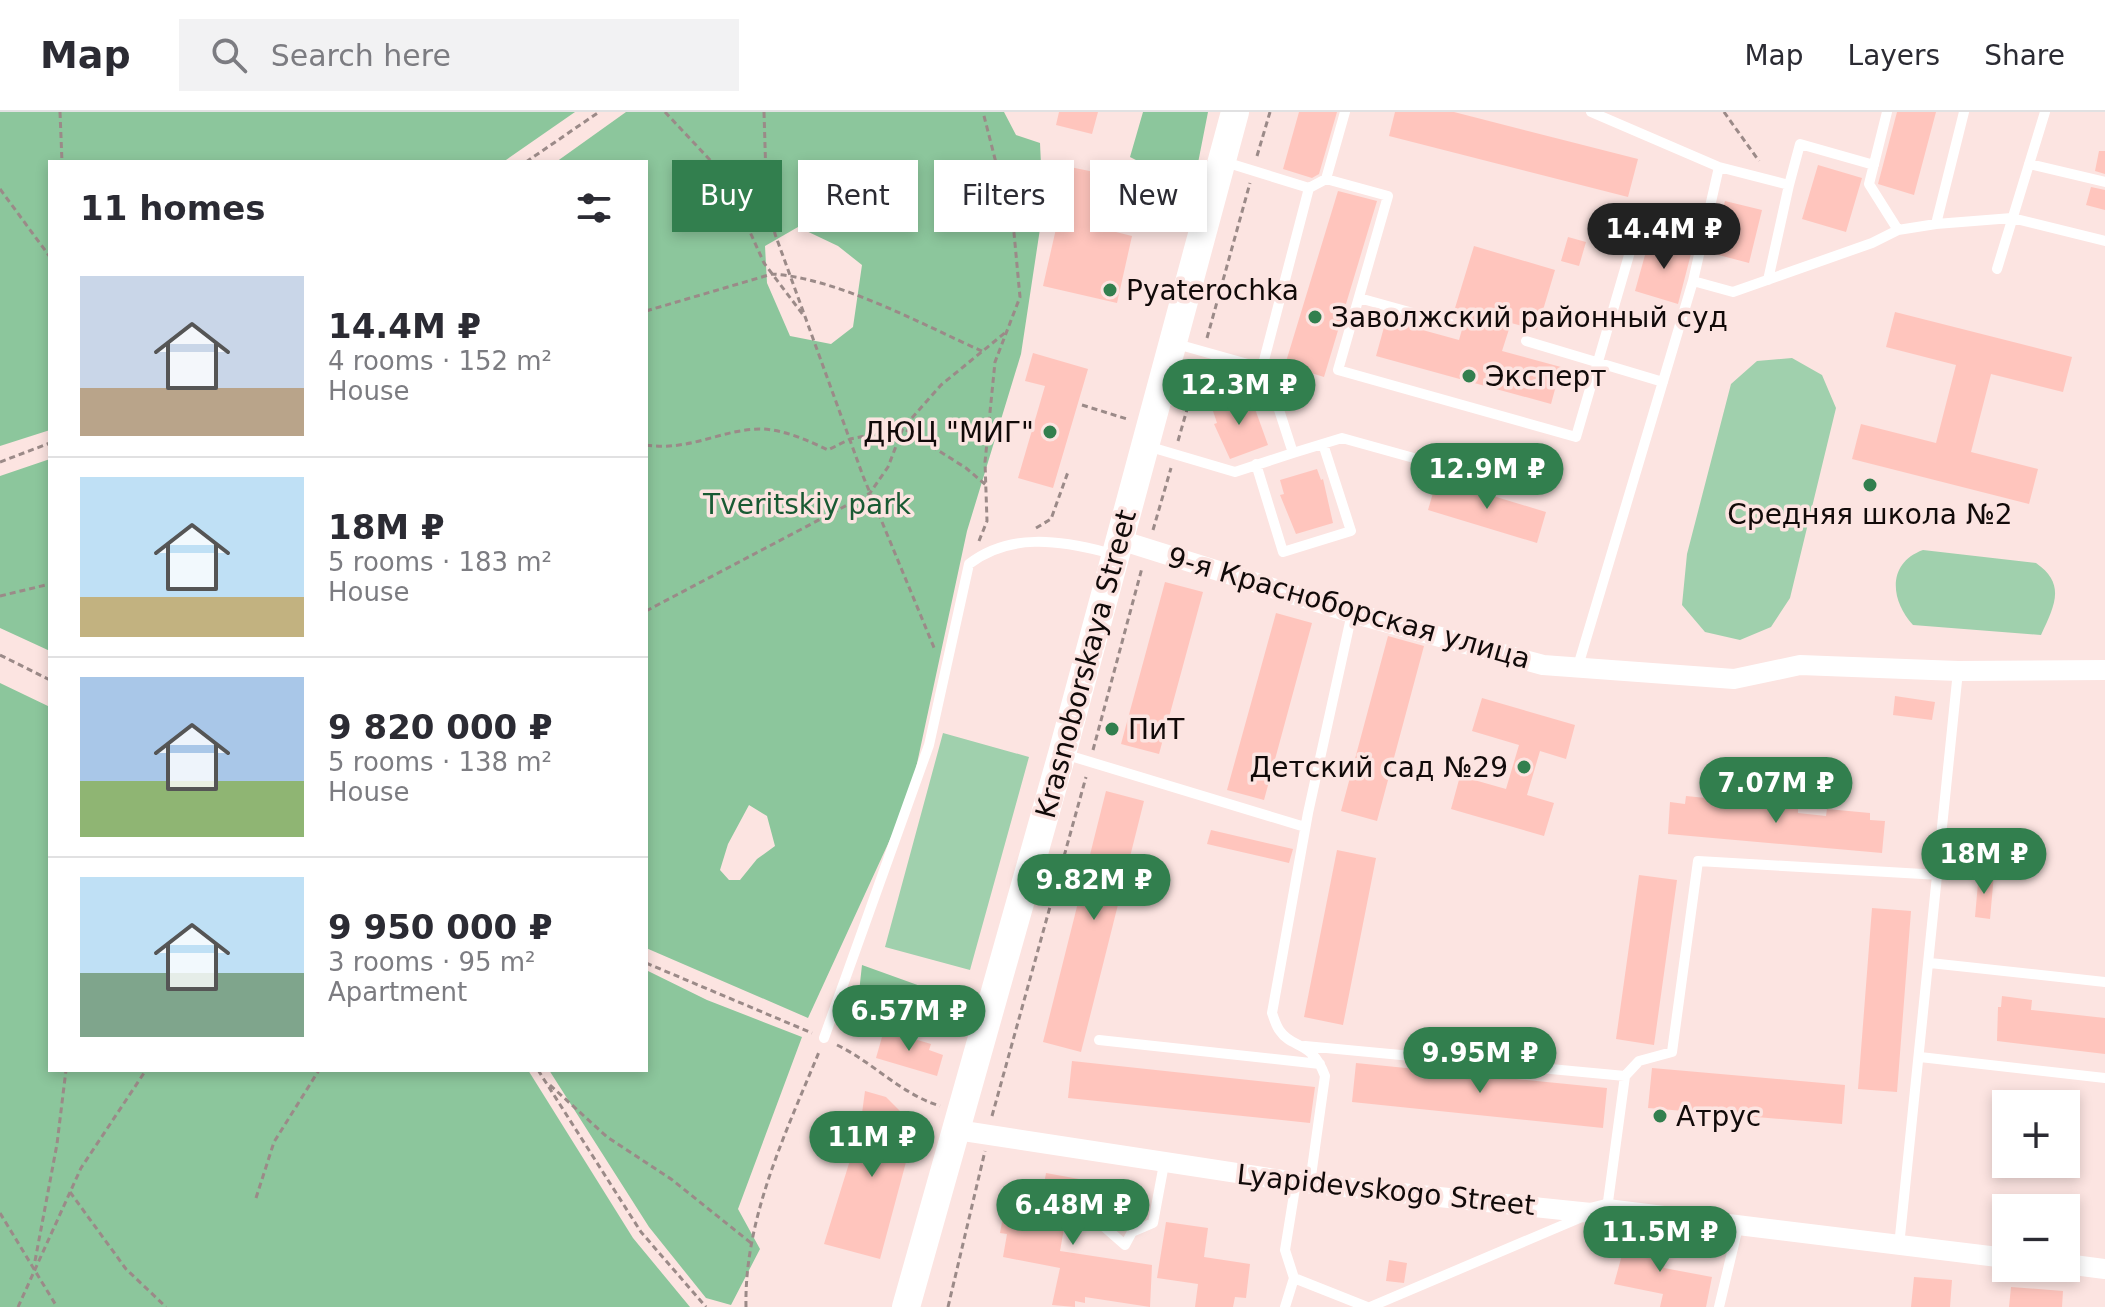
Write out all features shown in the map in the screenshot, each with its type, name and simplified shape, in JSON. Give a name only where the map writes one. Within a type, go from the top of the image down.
[{"type":"street","name":"Krasnoborskaya Street","points":[[906,1307],[950,1118],[1062,754],[1235,112]]},
{"type":"street","name":"9-я Красноборская улица","points":[[1120,540],[1352,613],[1543,665],[1734,679],[1800,665],[1958,671],[2105,670]]},
{"type":"street","name":"Lyapidevskogo Street","points":[[950,1118],[989,1135],[1164,1164],[1303,1182],[1599,1211],[1992,1256]]},
{"type":"street","points":[[2080,1266],[2105,1269]]},
{"type":"lane","points":[[1326,179],[1345,112]]},
{"type":"lane","points":[[1591,112],[1719,167],[1789,185]]},
{"type":"lane","points":[[1887,112],[1869,184],[1898,230]]},
{"type":"lane","points":[[1936,224],[1964,112]]},
{"type":"lane","points":[[1997,269],[2045,112]]},
{"type":"lane","points":[[1768,280],[1800,144],[1874,165]]},
{"type":"lane","points":[[1221,160],[1309,188],[1326,179],[1388,196],[1338,370],[1576,437],[1641,214],[1704,231]]},
{"type":"lane","points":[[2029,164],[2105,182]]},
{"type":"lane","points":[[1578,666],[1693,281],[1719,167]]},
{"type":"lane","points":[[1294,392],[1258,382],[1309,188]]},
{"type":"lane","points":[[1693,281],[1733,292],[1872,243],[1898,230],[1936,224],[2012,218],[2105,241]]},
{"type":"lane","points":[[1359,298],[1449,323]]},
{"type":"lane","points":[[1526,341],[1663,382]]},
{"type":"lane","points":[[1172,342],[1262,368]]},
{"type":"lane","points":[[1271,385],[1293,453]]},
{"type":"lane","points":[[1147,436],[1175,454],[1235,472],[1342,438],[1500,482]]},
{"type":"lane","points":[[1256,464],[1283,552],[1351,531],[1323,444]]},
{"type":"lane","points":[[824,1038],[929,745],[969,564],[988,550],[1009,543],[1044,542],[1105,552],[1109,557],[1086,639],[1090,651]]},
{"type":"lane","points":[[1285,1307],[1294,1278],[1285,1250],[1325,1076],[1320,1064],[1305,1046],[1281,1033],[1272,1013],[1305,827],[1352,613]]},
{"type":"lane","points":[[1899,1246],[1940,875],[1958,671]]},
{"type":"lane","points":[[1062,754],[1305,827]]},
{"type":"lane","points":[[1294,1278],[1369,1307],[1599,1211],[1625,1076],[1639,1061],[1672,1052],[1698,861],[1940,875]]},
{"type":"lane","points":[[1930,963],[2105,982]]},
{"type":"lane","points":[[1099,1040],[1320,1064]]},
{"type":"lane","points":[[1305,1046],[1625,1076]]},
{"type":"lane","points":[[1920,1057],[2105,1078]]},
{"type":"lane","points":[[1101,1224],[1125,1245],[1132,1232],[1153,1223],[1164,1164]]},
{"type":"lane","points":[[1719,1307],[1738,1227]]},
{"type":"path","points":[[60,112],[62,160]]},
{"type":"path","points":[[529,160],[599,112]]},
{"type":"path","points":[[665,112],[710,160],[736,201],[772,274],[807,319]]},
{"type":"path","points":[[764,112],[766,178],[775,234],[870,493],[944,673]]},
{"type":"path","points":[[969,564],[987,521],[986,486],[995,362],[1020,297],[1015,245],[983,112]]},
{"type":"path","points":[[948,1307],[989,1135],[1270,112]]},
{"type":"path","points":[[1724,112],[1772,181]]},
{"type":"path","points":[[0,189],[48,254]]},
{"type":"path","points":[[648,310],[772,274],[790,275],[829,286],[984,352]]},
{"type":"path","points":[[648,610],[870,493],[888,467],[903,428],[941,385],[1006,332]]},
{"type":"path","points":[[1082,405],[1147,436]]},
{"type":"path","points":[[648,445],[667,448],[763,429],[804,439],[828,450],[850,439],[903,428],[966,468],[986,486]]},
{"type":"path","points":[[0,462],[48,444]]},
{"type":"path","points":[[1009,543],[1051,519],[1068,472]]},
{"type":"path","points":[[0,596],[48,584]]},
{"type":"path","points":[[0,655],[48,679]]},
{"type":"path","points":[[648,964],[861,1056],[916,1099],[950,1118]]},
{"type":"path","points":[[746,1307],[745,1272],[776,1156],[824,1038]]},
{"type":"path","points":[[33,1268],[57,1144],[66,1072]]},
{"type":"path","points":[[18,1307],[33,1268],[81,1168],[145,1072]]},
{"type":"path","points":[[256,1198],[274,1142],[318,1072]]},
{"type":"path","points":[[539,1072],[641,1232],[706,1307]]},
{"type":"path","points":[[544,1079],[607,1137],[671,1179],[753,1244]]},
{"type":"path","points":[[70,1192],[126,1269],[166,1307]]},
{"type":"path","points":[[0,1213],[57,1307]]},
{"type":"green space","points":[[0,112],[575,112],[506,160],[48,160],[48,431],[0,446]]},
{"type":"green space","name":"Tveritskiy park","points":[[626,112],[1004,112],[1016,135],[1040,143],[1041,160],[934,160],[934,232],[1040,232],[1021,354],[967,531],[910,796],[808,1018],[648,949],[648,160],[559,160]],"holes":[[[798,160],[918,160],[918,232],[809,232],[838,246],[862,265],[853,327],[831,344],[790,336],[767,283],[765,246],[798,227]],[[749,805],[767,816],[775,846],[757,859],[740,880],[729,880],[720,870],[728,844]]]},
{"type":"green space","points":[[1143,112],[1208,112],[1199,160],[1136,160],[1130,157]]},
{"type":"green space","points":[[1792,358],[1822,375],[1836,408],[1790,598],[1771,627],[1740,640],[1705,632],[1682,605],[1687,554],[1731,384],[1757,361]]},
{"type":"green space","points":[[48,460],[48,650],[0,628],[0,476]]},
{"type":"green space","points":[[1923,550],[2036,563],[2051,579],[2055,596],[2041,635],[1913,625],[1900,605],[1896,583],[1903,564]]},
{"type":"green space","points":[[0,683],[48,706],[48,1072],[529,1072],[633,1238],[690,1307],[0,1307]]},
{"type":"green space","points":[[943,733],[1029,757],[970,970],[885,947]]},
{"type":"green space","points":[[862,965],[962,1001],[953,1028],[859,992]]},
{"type":"green space","points":[[648,971],[707,1000],[802,1037],[738,1209],[760,1249],[731,1305],[706,1298],[649,1227],[550,1072],[648,1072]]},
{"type":"building","points":[[1059,112],[1098,112],[1092,134],[1056,125]]},
{"type":"building","points":[[1299,112],[1337,112],[1319,174],[1312,178],[1283,169]]},
{"type":"building","points":[[1395,112],[1454,112],[1638,159],[1628,197],[1389,136]]},
{"type":"building","points":[[1897,112],[1936,112],[1914,195],[1878,184]]},
{"type":"building","points":[[2099,151],[2105,151],[2105,174],[2095,171]]},
{"type":"building","points":[[1818,165],[1862,178],[1846,232],[1802,219]]},
{"type":"building","points":[[1074,168],[1090,171],[1090,232],[1116,232],[1132,236],[1117,303],[1043,286],[1055,232],[1074,232]]},
{"type":"building","points":[[2091,187],[2105,190],[2105,210],[2086,205]]},
{"type":"building","points":[[1338,191],[1377,201],[1324,377],[1285,365]]},
{"type":"building","points":[[1725,201],[1762,210],[1749,263],[1711,253]]},
{"type":"building","points":[[1568,237],[1586,242],[1579,266],[1561,261]]},
{"type":"building","points":[[1650,237],[1692,250],[1678,304],[1635,291]]},
{"type":"building","points":[[1474,246],[1555,270],[1537,330],[1511,323],[1502,351],[1561,367],[1551,404],[1376,356],[1386,320],[1459,340],[1467,312],[1455,308]]},
{"type":"building","points":[[1895,312],[2072,357],[2063,392],[1991,374],[1971,452],[2038,469],[2029,504],[1852,459],[1861,424],[1936,443],[1956,365],[1886,347]]},
{"type":"building","name":"ДЮЦ \"МИГ\"","points":[[1033,353],[1088,369],[1053,488],[1018,478],[1045,386],[1025,381]]},
{"type":"building","points":[[1250,395],[1268,445],[1230,459],[1214,424],[1217,423],[1212,408]]},
{"type":"building","points":[[1317,469],[1323,479],[1333,523],[1296,534],[1280,495],[1284,494],[1280,480]]},
{"type":"building","points":[[1437,479],[1546,512],[1537,543],[1428,510]]},
{"type":"building","points":[[1165,582],[1203,592],[1159,754],[1121,744]]},
{"type":"building","points":[[1276,613],[1312,623],[1264,800],[1227,790]]},
{"type":"building","points":[[1388,636],[1424,646],[1377,821],[1341,811]]},
{"type":"building","points":[[1895,696],[1935,702],[1932,720],[1893,715]]},
{"type":"building","name":"Детский сад №29","points":[[1482,698],[1575,725],[1566,759],[1540,751],[1527,795],[1554,803],[1544,836],[1451,809],[1460,776],[1506,789],[1519,745],[1472,731]]},
{"type":"building","points":[[1106,791],[1144,801],[1081,1052],[1043,1042]]},
{"type":"building","points":[[1686,796],[1726,800],[1726,806],[1756,809],[1756,802],[1798,806],[1798,813],[1826,816],[1827,809],[1870,813],[1870,820],[1885,821],[1882,853],[1668,834],[1670,802],[1685,804]]},
{"type":"building","points":[[1211,830],[1293,849],[1289,863],[1207,844]]},
{"type":"building","points":[[1337,850],[1376,858],[1343,1025],[1304,1017]]},
{"type":"building","points":[[1979,872],[1994,874],[1990,919],[1975,917]]},
{"type":"building","points":[[1639,875],[1677,880],[1654,1045],[1616,1039]]},
{"type":"building","points":[[1872,908],[1911,911],[1897,1092],[1858,1089]]},
{"type":"building","points":[[2002,996],[2032,1000],[2031,1010],[2105,1018],[2105,1054],[1997,1041],[1998,1007],[2001,1007]]},
{"type":"building","points":[[884,1030],[931,1044],[929,1050],[943,1055],[937,1076],[876,1058]]},
{"type":"building","points":[[1072,1061],[1315,1087],[1310,1123],[1068,1098]]},
{"type":"building","points":[[1356,1063],[1607,1088],[1603,1128],[1352,1102]]},
{"type":"building","points":[[1652,1068],[1845,1085],[1842,1124],[1648,1108]]},
{"type":"building","points":[[865,1091],[886,1097],[907,1118],[917,1121],[880,1259],[824,1244],[860,1128]]},
{"type":"building","points":[[1046,1173],[1101,1183],[1093,1228],[1065,1223],[1060,1251],[1152,1265],[1150,1307],[1085,1297],[1085,1303],[1075,1301],[1075,1307],[1052,1305],[1060,1268],[1003,1257],[1007,1234],[1000,1233],[1004,1211],[1034,1217],[1036,1206],[1040,1207]]},
{"type":"building","points":[[1166,1222],[1208,1228],[1204,1257],[1250,1264],[1246,1298],[1235,1297],[1233,1307],[1195,1307],[1198,1284],[1157,1278]]},
{"type":"building","points":[[1628,1233],[1669,1241],[1664,1268],[1712,1277],[1706,1307],[1660,1307],[1663,1294],[1614,1284]]},
{"type":"building","points":[[1389,1260],[1407,1263],[1404,1283],[1386,1281]]},
{"type":"building","points":[[1914,1277],[1952,1280],[1950,1307],[1911,1307]]},
{"type":"building","points":[[2011,1287],[2063,1291],[2062,1307],[2009,1307]]},
{"type":"place","name":"Pyaterochka","points":[[1110,290]]},
{"type":"place","name":"Заволжский районный суд","points":[[1315,317]]},
{"type":"place","name":"Эксперт","points":[[1469,376]]},
{"type":"place","name":"ДЮЦ \"МИГ\"","points":[[1050,432]]},
{"type":"place","name":"Средняя школа №2","points":[[1870,485]]},
{"type":"place","name":"ПиТ","points":[[1112,729]]},
{"type":"place","name":"Детский сад №29","points":[[1524,767]]},
{"type":"place","name":"Атрус","points":[[1660,1116]]}]
